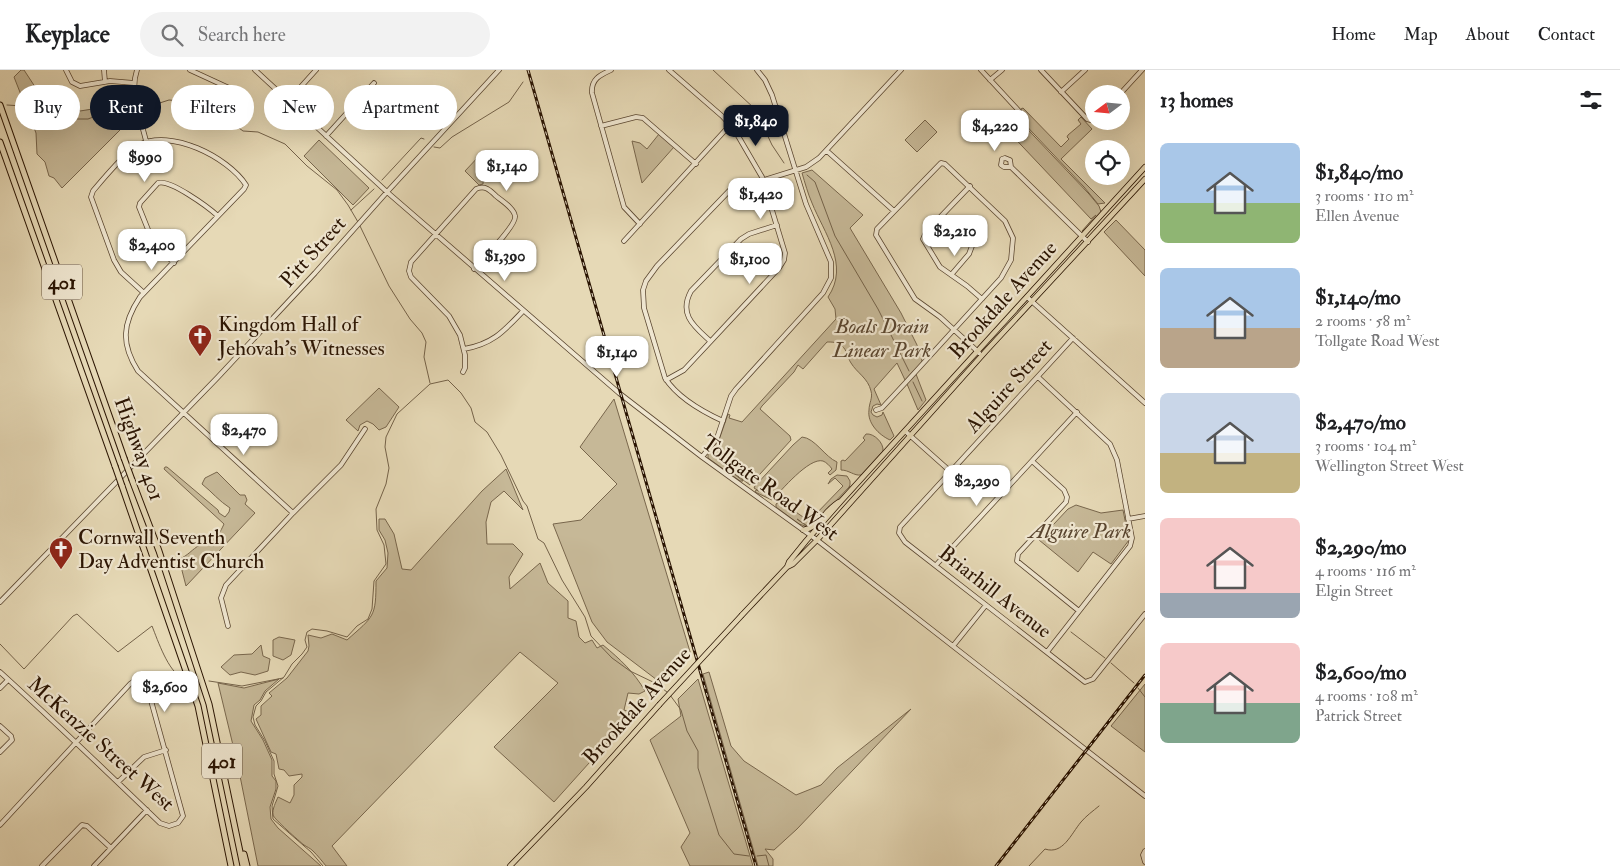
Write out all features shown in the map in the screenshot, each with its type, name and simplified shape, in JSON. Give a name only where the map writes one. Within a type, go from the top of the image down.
[{"type":"highway","name":"Highway 401","points":[[0,105],[124,458],[159,551],[209,704],[243,866]]},
{"type":"highway","name":"Highway 401","points":[[0,142],[198,706],[231,866]]},
{"type":"highway","points":[[236,827],[247,866]]},
{"type":"main road","name":"Brookdale Avenue","points":[[787,568],[789,562],[842,500],[1143,170]]},
{"type":"main road","name":"Brookdale Avenue","points":[[510,866],[586,787],[742,615],[817,540],[982,356],[1145,179]]},
{"type":"main road","points":[[803,530],[814,525],[835,504],[842,500]]},
{"type":"street","points":[[66,70],[72,82],[79,86],[105,82],[134,83]]},
{"type":"street","points":[[104,70],[105,82]]},
{"type":"street","points":[[137,70],[134,83],[135,95],[146,141]]},
{"type":"street","points":[[190,70],[223,85]]},
{"type":"street","name":"Tollgate Road West","points":[[255,70],[270,85]]},
{"type":"street","name":"Pitt Street","points":[[0,602],[315,273],[386,192],[499,70]]},
{"type":"street","points":[[611,70],[596,78],[592,87],[592,94],[624,207],[640,224]]},
{"type":"street","points":[[666,380],[684,370],[710,342],[783,262],[785,250],[763,180],[730,124],[669,70]]},
{"type":"street","points":[[702,457],[715,442],[731,396],[736,388],[821,296],[831,278],[831,262],[806,204],[772,95],[757,70]]},
{"type":"street","points":[[723,421],[694,406],[671,387],[666,380],[644,308],[643,290],[646,281],[657,266],[726,194],[811,164],[827,151],[900,70]]},
{"type":"street","points":[[981,70],[1019,111]]},
{"type":"street","points":[[990,80],[1002,70]]},
{"type":"street","points":[[1041,70],[1085,117]]},
{"type":"street","points":[[1061,92],[1085,70]]},
{"type":"street","points":[[1128,85],[1142,70]]},
{"type":"street","points":[[302,85],[313,71]]},
{"type":"street","points":[[326,136],[374,83]]},
{"type":"street","points":[[601,126],[636,117],[643,118],[696,164]]},
{"type":"street","points":[[624,240],[696,164],[730,124]]},
{"type":"street","name":"Tollgate Road West","points":[[319,130],[386,192],[619,393],[702,457],[812,536],[1145,796]]},
{"type":"street","points":[[144,293],[122,272],[114,260],[92,197],[93,191],[136,146],[146,141],[165,140],[195,146],[223,161],[246,184],[244,189],[144,293],[131,311],[128,319],[126,347],[138,371],[293,513]]},
{"type":"street","points":[[827,151],[894,210]]},
{"type":"street","points":[[876,410],[882,408],[954,330],[982,299],[1007,270],[1013,252],[1013,238],[1006,221],[945,164],[940,163],[877,229],[876,235],[915,299],[940,317],[954,330],[978,352],[982,356]]},
{"type":"street","points":[[1011,167],[1088,242]]},
{"type":"street","points":[[174,263],[153,242],[139,207],[140,203],[158,183],[165,183],[200,200],[218,216]]},
{"type":"street","points":[[970,186],[923,236],[924,242],[940,267],[982,299]]},
{"type":"street","points":[[463,372],[465,368],[464,349],[460,335],[449,316],[410,274],[410,264],[476,189],[481,187],[489,189],[512,209],[515,219],[509,229],[474,268]]},
{"type":"street","points":[[710,342],[693,325],[688,317],[687,300],[691,292],[740,239],[778,225]]},
{"type":"street","points":[[951,275],[969,254],[972,246]]},
{"type":"street","points":[[1028,297],[1145,403]]},
{"type":"street","points":[[464,349],[483,344],[497,337],[523,310]]},
{"type":"street","name":"Alguire Street","points":[[906,520],[1074,338]]},
{"type":"street","points":[[1038,377],[1103,436],[1112,448],[1117,460],[1132,538],[1130,546],[1047,652]]},
{"type":"street","points":[[936,565],[1077,412]]},
{"type":"street","points":[[228,626],[220,598],[223,591],[293,513],[341,465],[366,429]]},
{"type":"street","points":[[905,431],[951,472]]},
{"type":"street","points":[[1032,461],[1064,490],[1067,497],[1066,502],[1018,554],[1017,561],[1079,611]]},
{"type":"street","points":[[1128,519],[1145,516]]},
{"type":"street","name":"Briarhill Avenue","points":[[906,520],[900,527],[899,533],[901,538],[1087,682],[1093,679],[1145,614]]},
{"type":"street","points":[[953,646],[986,604]]},
{"type":"street","name":"McKenzie Street West","points":[[0,672],[160,823],[169,826],[178,824],[183,816],[166,750]]},
{"type":"street","points":[[0,825],[130,684],[139,678],[145,683],[166,750],[144,757],[118,782]]},
{"type":"street","points":[[0,688],[8,680]]},
{"type":"street","points":[[0,726],[11,736],[12,740],[0,752]]},
{"type":"street","points":[[94,866],[147,810]]},
{"type":"street","points":[[42,866],[82,825],[87,826],[111,848]]},
{"type":"street","points":[[1145,851],[1143,855],[1145,862]]},
{"type":"green space","points":[[21,70],[24,70],[34,85],[17,85],[14,77]]},
{"type":"green space","points":[[1023,108],[1061,147],[1069,139],[1068,135],[1081,124],[1078,120],[1081,117],[1085,121],[1085,130],[1091,130],[1061,159],[1105,203],[1098,204],[1018,117],[1017,115],[1021,112]]},
{"type":"green space","points":[[90,109],[90,130],[120,130],[62,188],[54,178],[49,176],[45,162],[37,154],[35,130],[80,130],[80,111]]},
{"type":"green space","points":[[1016,117],[1099,206],[1101,212],[1084,231],[1082,231],[1096,215],[1091,219],[1005,128]]},
{"type":"green space","points":[[925,120],[937,132],[917,152],[905,140]]},
{"type":"green space","points":[[659,134],[674,147],[642,183],[632,141],[640,143],[647,149]]},
{"type":"green space","points":[[319,140],[369,188],[353,205],[304,156]]},
{"type":"green space","points":[[481,154],[484,157],[483,184],[479,185],[465,171]]},
{"type":"green space","name":"Boals Drain Linear Park","points":[[812,170],[863,215],[850,228],[901,313],[921,353],[922,362],[905,380],[897,363],[874,389],[881,405],[873,406],[871,412],[877,417],[882,415],[883,412],[894,436],[890,440],[878,432],[870,419],[870,386],[853,367],[844,348],[837,343],[827,342],[803,369],[798,365],[794,372],[760,409],[790,436],[791,440],[750,485],[724,466],[743,481],[740,481],[708,458],[708,454],[719,440],[728,414],[730,415],[729,418],[742,422],[836,319],[835,309],[828,297],[834,285],[836,261],[833,249],[811,200],[802,173]]},
{"type":"green space","points":[[1116,220],[1145,250],[1145,276],[1104,232]]},
{"type":"green space","points":[[916,374],[926,400],[918,410],[907,384]]},
{"type":"green space","points":[[379,388],[399,407],[386,427],[379,430],[367,421],[360,425],[358,431],[346,420]]},
{"type":"green space","points":[[614,399],[691,655],[670,678],[661,683],[607,642],[592,622],[553,524],[581,520],[617,484],[580,447]]},
{"type":"green space","points":[[866,434],[878,439],[883,451],[861,475],[841,470],[841,461],[845,461],[865,440],[863,438]]},
{"type":"green space","points":[[802,437],[816,444],[837,462],[836,470],[830,475],[828,473],[832,469],[829,465],[823,461],[817,461],[803,469],[772,500],[755,492],[756,490],[759,491],[754,488],[755,486]]},
{"type":"green space","points":[[165,467],[225,517],[230,508],[202,484],[205,478],[217,472],[240,495],[245,495],[247,500],[245,504],[255,513],[186,586],[179,559],[214,538],[224,524],[164,469]]},
{"type":"green space","points":[[506,469],[523,510],[504,491],[491,502],[486,522],[487,544],[513,544],[523,554],[509,577],[510,589],[540,563],[548,583],[568,601],[568,618],[576,621],[579,637],[585,643],[592,640],[597,648],[603,645],[626,666],[645,691],[639,694],[628,693],[624,710],[634,713],[554,802],[494,747],[558,683],[520,652],[332,846],[347,866],[326,866],[313,851],[292,835],[273,815],[278,797],[290,803],[294,795],[294,785],[302,777],[302,774],[289,776],[284,770],[279,769],[276,754],[271,752],[256,719],[261,715],[261,706],[272,696],[269,693],[287,678],[308,651],[308,635],[321,638],[332,634],[347,640],[372,615],[376,581],[387,568],[388,553],[385,540],[379,530],[379,519],[385,519],[394,534],[402,569],[411,570],[482,491]]},
{"type":"green space","points":[[837,475],[847,476],[850,486],[814,524],[809,527],[797,519],[808,527],[799,524],[776,507],[776,504],[780,501],[803,517],[813,517],[843,486],[835,478],[828,484]]},
{"type":"green space","name":"Alguire Park","points":[[1076,505],[1101,513],[1123,510],[1129,540],[1111,564],[1093,552],[1078,572],[1039,540],[1068,509]]},
{"type":"green space","points":[[279,637],[295,640],[291,655],[283,660],[273,656],[273,640]]},
{"type":"green space","points":[[261,645],[263,656],[270,659],[268,671],[255,675],[241,672],[230,675],[221,667],[234,655],[252,654]]},
{"type":"green space","points":[[709,672],[731,746],[744,761],[796,795],[821,785],[837,768],[911,709],[797,829],[774,850],[765,849],[773,859],[773,866],[758,866],[703,674]]},
{"type":"green space","points":[[279,679],[265,691],[260,700],[254,705],[251,721],[263,740],[272,760],[272,776],[276,781],[276,789],[270,807],[271,819],[278,828],[321,866],[258,866],[238,766],[218,683],[244,688]]},
{"type":"green space","points":[[698,679],[753,866],[690,866],[681,847],[690,833],[650,740],[681,716],[678,699]]},
{"type":"green space","points":[[1145,684],[1145,752],[1111,726]]},
{"type":"waterway","points":[[713,70],[755,109],[772,145],[784,163]]},
{"type":"waterway","points":[[434,147],[440,148],[452,137],[509,102],[523,82]]},
{"type":"waterway","points":[[161,103],[169,100],[182,101],[220,116],[243,131],[258,132],[285,144],[307,166],[337,190],[358,222]]},
{"type":"waterway","points":[[7,105],[52,108],[76,119],[90,118]]},
{"type":"waterway","points":[[382,180],[421,138],[424,139]]},
{"type":"waterway","points":[[807,175],[815,182],[835,236],[878,309],[909,371]]},
{"type":"waterway","points":[[351,210],[374,189]]},
{"type":"waterway","points":[[360,226],[389,286],[410,319],[422,333],[426,342],[424,357],[430,383]]},
{"type":"waterway","points":[[323,866],[311,852],[273,819],[272,806],[278,786],[274,774],[274,761],[255,725],[253,717],[256,706],[266,692],[284,677],[292,664],[307,647],[305,640],[307,632],[312,629],[347,637],[357,626],[368,619],[372,609],[374,581],[386,564],[384,545],[377,530],[376,509],[386,484],[389,468],[385,447],[386,437],[397,414],[430,384],[448,380],[461,393],[471,408],[475,422],[487,432],[527,506],[538,539],[544,543],[562,580],[585,617],[591,636],[612,658],[630,671],[655,683],[667,692]]},
{"type":"waterway","points":[[913,382],[922,401]]},
{"type":"waterway","points":[[0,644],[24,669],[77,614],[118,652],[152,626],[160,647],[172,669],[182,678]]},
{"type":"waterway","points":[[1071,632],[1105,658]]},
{"type":"waterway","points":[[1111,663],[1134,683]]},
{"type":"waterway","points":[[209,681],[242,686],[283,678]]},
{"type":"waterway","points":[[1138,688],[1145,697]]},
{"type":"waterway","points":[[670,695],[681,710],[687,731],[698,751],[698,768],[719,835],[734,854],[749,856]]},
{"type":"waterway","points":[[1029,866],[1045,849],[1057,849],[1062,846],[1083,820],[1099,806]]},
{"type":"waterway","points":[[757,856],[766,855],[769,866]]},
{"type":"railway","points":[[528,70],[756,866]]},
{"type":"railway","points":[[996,866],[1145,675]]},
{"type":"place","name":"Kingdom Hall of Jehovah's Witnesses","points":[[200,357]]},
{"type":"place","name":"Cornwall Seventh Day Adventist Church","points":[[61,570]]}]
